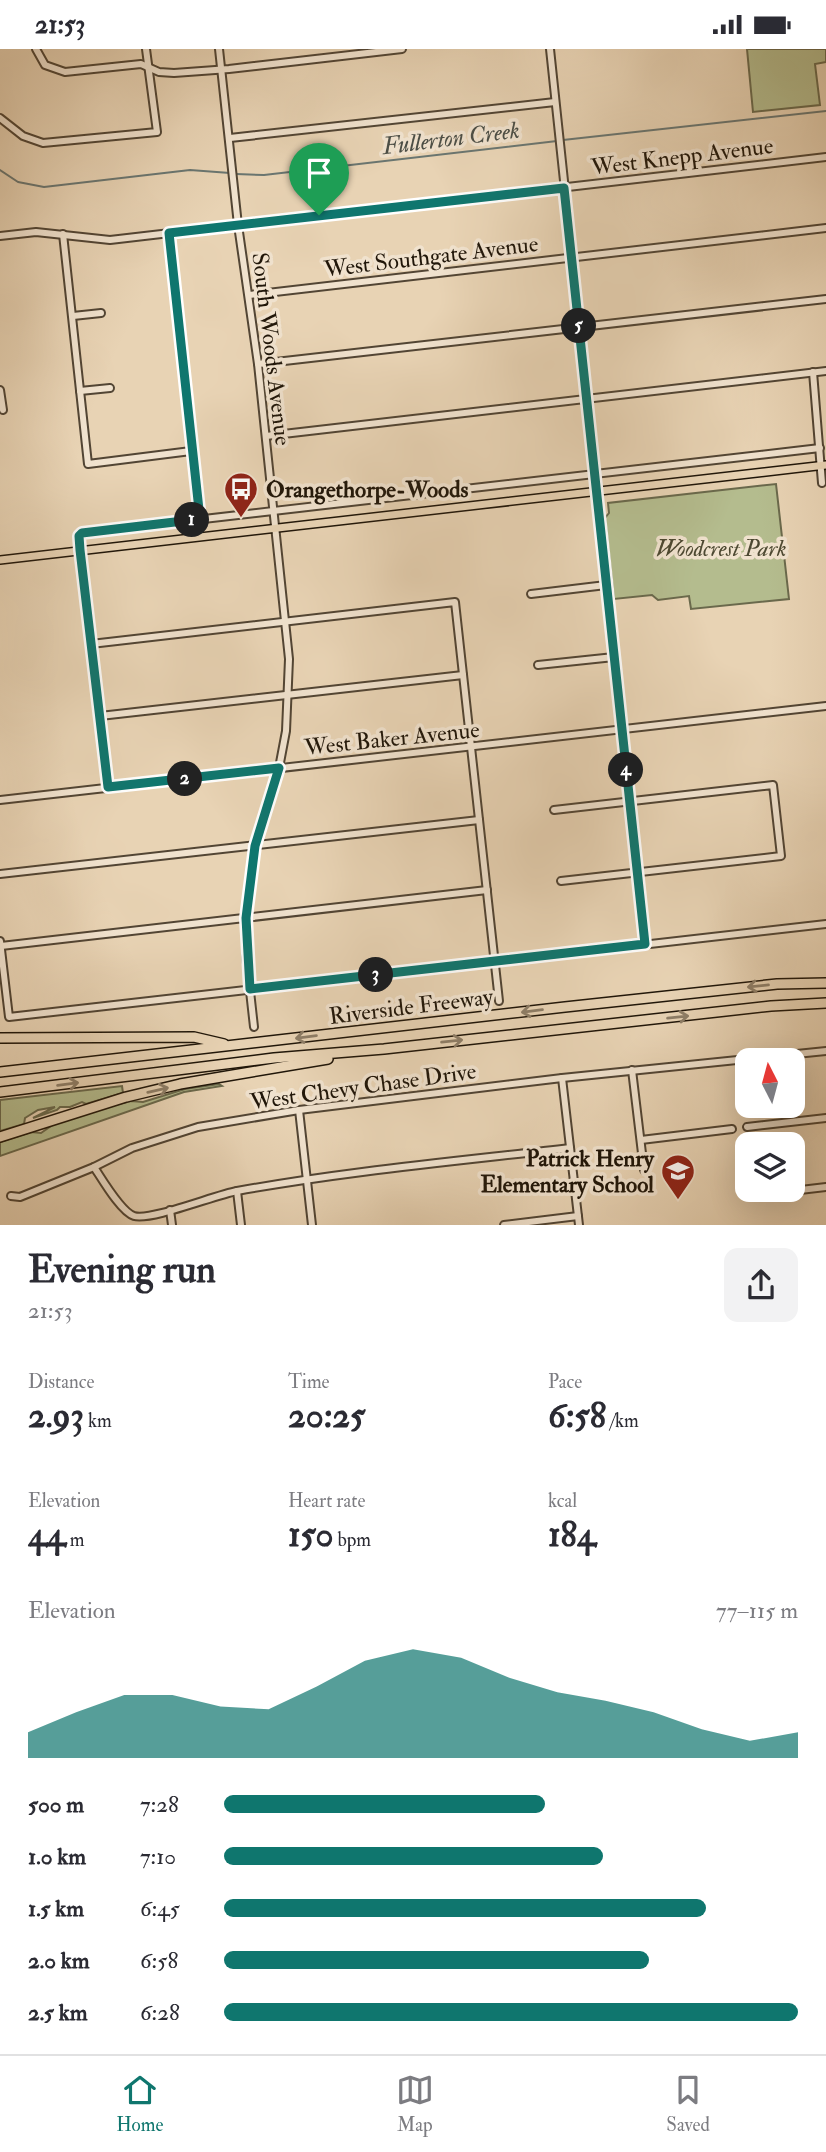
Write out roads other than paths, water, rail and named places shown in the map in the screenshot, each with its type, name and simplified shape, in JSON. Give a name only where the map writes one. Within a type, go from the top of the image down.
[{"type":"highway","name":"Riverside Freeway","points":[[0,1072],[777,984],[826,983]]},
{"type":"highway","name":"Riverside Freeway","points":[[0,1092],[274,1058],[384,1049],[771,1006],[826,1003]]},
{"type":"highway","points":[[0,1038],[194,1037],[233,1046]]},
{"type":"highway","points":[[0,1137],[139,1094],[384,1049]]},
{"type":"main road","points":[[0,559],[823,466]]},
{"type":"street","points":[[36,49],[45,65],[65,72],[141,64],[159,72],[174,73],[402,49]]},
{"type":"street","points":[[0,118],[23,136],[43,143],[157,132],[146,49]]},
{"type":"street","name":"South Woods Avenue","points":[[219,49],[238,225],[258,364],[289,659],[286,731],[279,768],[255,846],[246,918],[254,1027]]},
{"type":"street","points":[[550,49],[645,944]]},
{"type":"street","points":[[230,138],[555,102]]},
{"type":"street","name":"West Knepp Avenue","points":[[0,236],[36,232],[110,240],[826,157]]},
{"type":"street","name":"West Southgate Avenue","points":[[249,295],[826,228]]},
{"type":"street","points":[[169,233],[200,519]]},
{"type":"street","points":[[63,234],[89,464],[191,451]]},
{"type":"street","points":[[258,364],[826,299]]},
{"type":"street","points":[[73,316],[101,313]]},
{"type":"street","points":[[266,436],[826,371]]},
{"type":"street","points":[[813,372],[823,466],[822,483]]},
{"type":"street","points":[[79,391],[110,388]]},
{"type":"street","points":[[0,390],[3,410]]},
{"type":"street","points":[[108,787],[80,550],[79,536],[82,533],[820,448]]},
{"type":"street","points":[[531,594],[606,585]]},
{"type":"street","points":[[92,644],[455,603],[499,1001]]},
{"type":"street","points":[[538,665],[614,657]]},
{"type":"street","points":[[100,716],[463,675]]},
{"type":"street","name":"West Baker Avenue","points":[[0,800],[826,706]]},
{"type":"street","points":[[554,810],[773,785],[781,856],[561,881]]},
{"type":"street","points":[[0,874],[479,820]]},
{"type":"street","points":[[1,946],[486,890]]},
{"type":"street","points":[[0,940],[9,1017],[826,924]]},
{"type":"street","name":"West Chevy Chase Drive","points":[[11,1196],[20,1198],[132,1148],[198,1127],[299,1110],[562,1078],[732,1059],[826,1052]]},
{"type":"street","points":[[632,1070],[644,1170]]},
{"type":"street","points":[[562,1078],[579,1224]]},
{"type":"street","points":[[299,1110],[312,1224]]},
{"type":"street","points":[[747,1127],[826,1118]]},
{"type":"street","points":[[641,1140],[732,1129]]},
{"type":"street","points":[[94,1167],[131,1215],[138,1217],[218,1195],[307,1178],[570,1148]]},
{"type":"street","points":[[805,1189],[826,1187]]},
{"type":"street","points":[[237,1191],[241,1224]]},
{"type":"street","points":[[170,1210],[172,1224]]},
{"type":"street","points":[[504,1224],[578,1216]]},
{"type":"waterway","name":"Fullerton Creek","points":[[563,140],[826,111]]},
{"type":"waterway","name":"Fullerton Creek","points":[[236,174],[264,175],[557,141]]},
{"type":"waterway","name":"Fullerton Creek","points":[[0,170],[18,182],[44,187],[190,170],[230,173]]},
{"type":"place","name":"Orangethorpe-Woods","points":[[241,519]]},
{"type":"place","name":"Patrick Henry Elementary School","points":[[678,1201]]},
{"type":"park label","name":"Woodcrest Park","points":[[721,548]]}]
